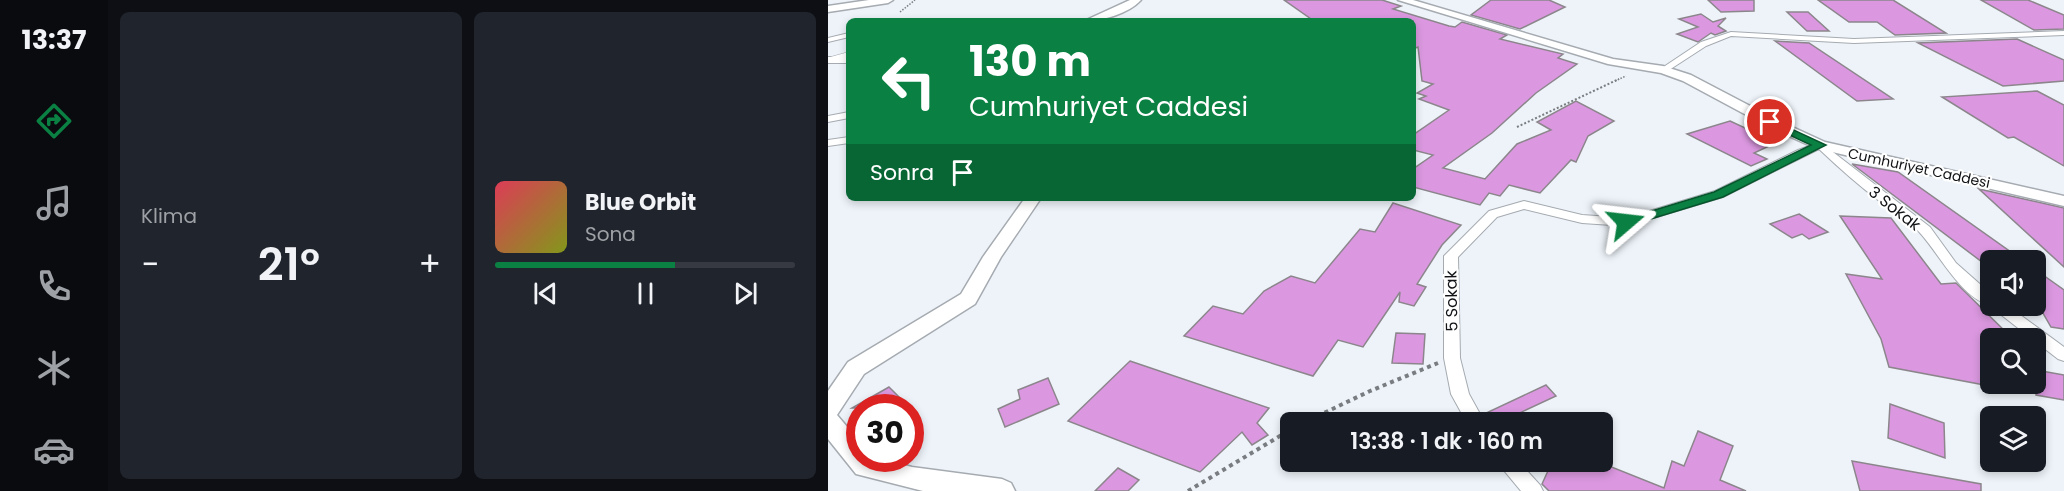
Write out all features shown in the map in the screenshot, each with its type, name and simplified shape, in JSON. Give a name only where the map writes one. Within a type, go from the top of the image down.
[{"type":"street","points":[[828,9],[888,0]]},
{"type":"street","points":[[1097,18],[1130,5],[1136,0]]},
{"type":"street","name":"Cumhuriyet Caddesi","points":[[1403,0],[1612,62],[1663,70],[1687,78],[1770,122],[1820,145],[2064,201]]},
{"type":"street","points":[[1663,70],[1680,62],[1694,49],[1712,39],[1731,34],[1854,41],[2064,33]]},
{"type":"street","points":[[828,40],[846,36]]},
{"type":"street","points":[[829,60],[846,60]]},
{"type":"street","points":[[828,119],[846,116]]},
{"type":"street","points":[[829,148],[846,141]]},
{"type":"street","name":"3 Sokak","points":[[1820,145],[1862,182],[1925,230],[1951,266],[1980,292]]},
{"type":"street","name":"5 Sokak","points":[[1470,412],[1460,394],[1452,358],[1451,256],[1493,214],[1524,205],[1582,219],[1626,222],[1719,195],[1820,145]]},
{"type":"street","points":[[828,409],[856,368],[968,299],[992,257],[1031,201]]},
{"type":"street","points":[[2011,316],[2064,355]]},
{"type":"street","points":[[828,422],[865,466],[912,478],[1002,491]]},
{"type":"street","points":[[1516,472],[1533,491]]},
{"type":"lane","points":[[829,60],[846,55]]},
{"type":"path","points":[[900,12],[915,0]]},
{"type":"path","points":[[1517,128],[1644,67]]},
{"type":"path","points":[[1326,412],[1370,391],[1452,358]]},
{"type":"path","points":[[1188,491],[1280,436]]},
{"type":"building","points":[[1284,0],[1382,0],[1401,6],[1393,9],[1449,26],[1455,27],[1462,22],[1507,35],[1500,39],[1563,54],[1558,58],[1577,64],[1536,93],[1492,133],[1443,168],[1485,179],[1517,144],[1551,130],[1537,122],[1576,101],[1614,121],[1588,136],[1576,162],[1571,160],[1540,193],[1509,185],[1500,196],[1489,193],[1480,205],[1416,188],[1416,167],[1433,155],[1416,151],[1416,133],[1449,110],[1419,99],[1426,96],[1417,93],[1433,84],[1422,81],[1418,47],[1416,48],[1416,18],[1310,18]]},
{"type":"building","points":[[1491,0],[1549,0],[1565,7],[1520,29],[1471,15]]},
{"type":"building","points":[[1708,0],[1754,0],[1754,11],[1721,12]]},
{"type":"building","points":[[1818,0],[1893,0],[1946,33],[1895,35],[1877,22],[1849,22]]},
{"type":"building","points":[[1981,0],[2028,0],[2064,15],[2064,29],[2034,30]]},
{"type":"building","points":[[1787,12],[1808,12],[1829,31],[1807,31]]},
{"type":"building","points":[[1701,14],[1713,22],[1726,18],[1718,26],[1726,31],[1715,35],[1711,33],[1698,42],[1677,34],[1698,27],[1679,19]]},
{"type":"building","points":[[2017,39],[2064,60],[2064,81],[2003,86],[1918,43]]},
{"type":"building","points":[[1775,41],[1809,43],[1893,99],[1857,101]]},
{"type":"building","points":[[2037,91],[2064,105],[2064,166],[2014,137],[2008,138],[1942,97]]},
{"type":"building","points":[[1730,121],[1780,141],[1754,153],[1767,159],[1751,166],[1687,134]]},
{"type":"building","points":[[1852,164],[1898,172],[2008,250],[1980,250],[1980,260]]},
{"type":"building","points":[[1979,189],[2064,208],[2064,267]]},
{"type":"building","points":[[1393,203],[1461,225],[1442,245],[1417,284],[1426,287],[1414,306],[1399,302],[1400,292],[1363,347],[1338,340],[1313,376],[1184,336],[1213,306],[1243,314],[1264,291],[1291,276],[1315,283],[1360,229],[1375,232]]},
{"type":"building","points":[[1799,214],[1828,232],[1809,239],[1802,234],[1792,238],[1770,224]]},
{"type":"building","points":[[1840,216],[1891,218],[1941,284],[1956,283],[1980,307],[1980,316],[1990,316],[2002,328],[1980,328],[1980,384],[1889,367],[1881,339],[1846,274],[1882,279]]},
{"type":"building","points":[[2046,277],[2064,290],[2064,329],[2051,327],[2045,316]]},
{"type":"building","points":[[1396,333],[1425,334],[1423,364],[1392,363]]},
{"type":"building","points":[[1130,361],[1269,408],[1257,423],[1268,435],[1252,445],[1242,432],[1200,472],[1068,421]]},
{"type":"building","points":[[2046,372],[2064,375],[2064,400],[2036,395],[2046,394]]},
{"type":"building","points":[[1048,378],[1059,404],[1005,427],[998,409],[1020,399],[1018,390]]},
{"type":"building","points":[[1546,385],[1556,396],[1522,412],[1488,412]]},
{"type":"building","points":[[889,387],[896,394],[877,394]]},
{"type":"building","points":[[1890,404],[1944,423],[1945,458],[1888,438]]},
{"type":"building","points":[[1698,431],[1733,446],[1720,480],[1746,491],[1549,491],[1542,484],[1547,472],[1613,472],[1613,468],[1664,488],[1672,461],[1684,466]]},
{"type":"building","points":[[1852,461],[1981,484],[1981,491],[1860,491]]},
{"type":"building","points":[[1118,468],[1139,480],[1128,491],[1095,491]]},
{"type":"route","points":[[1626,222],[1719,195],[1820,145],[1770,122]]}]
